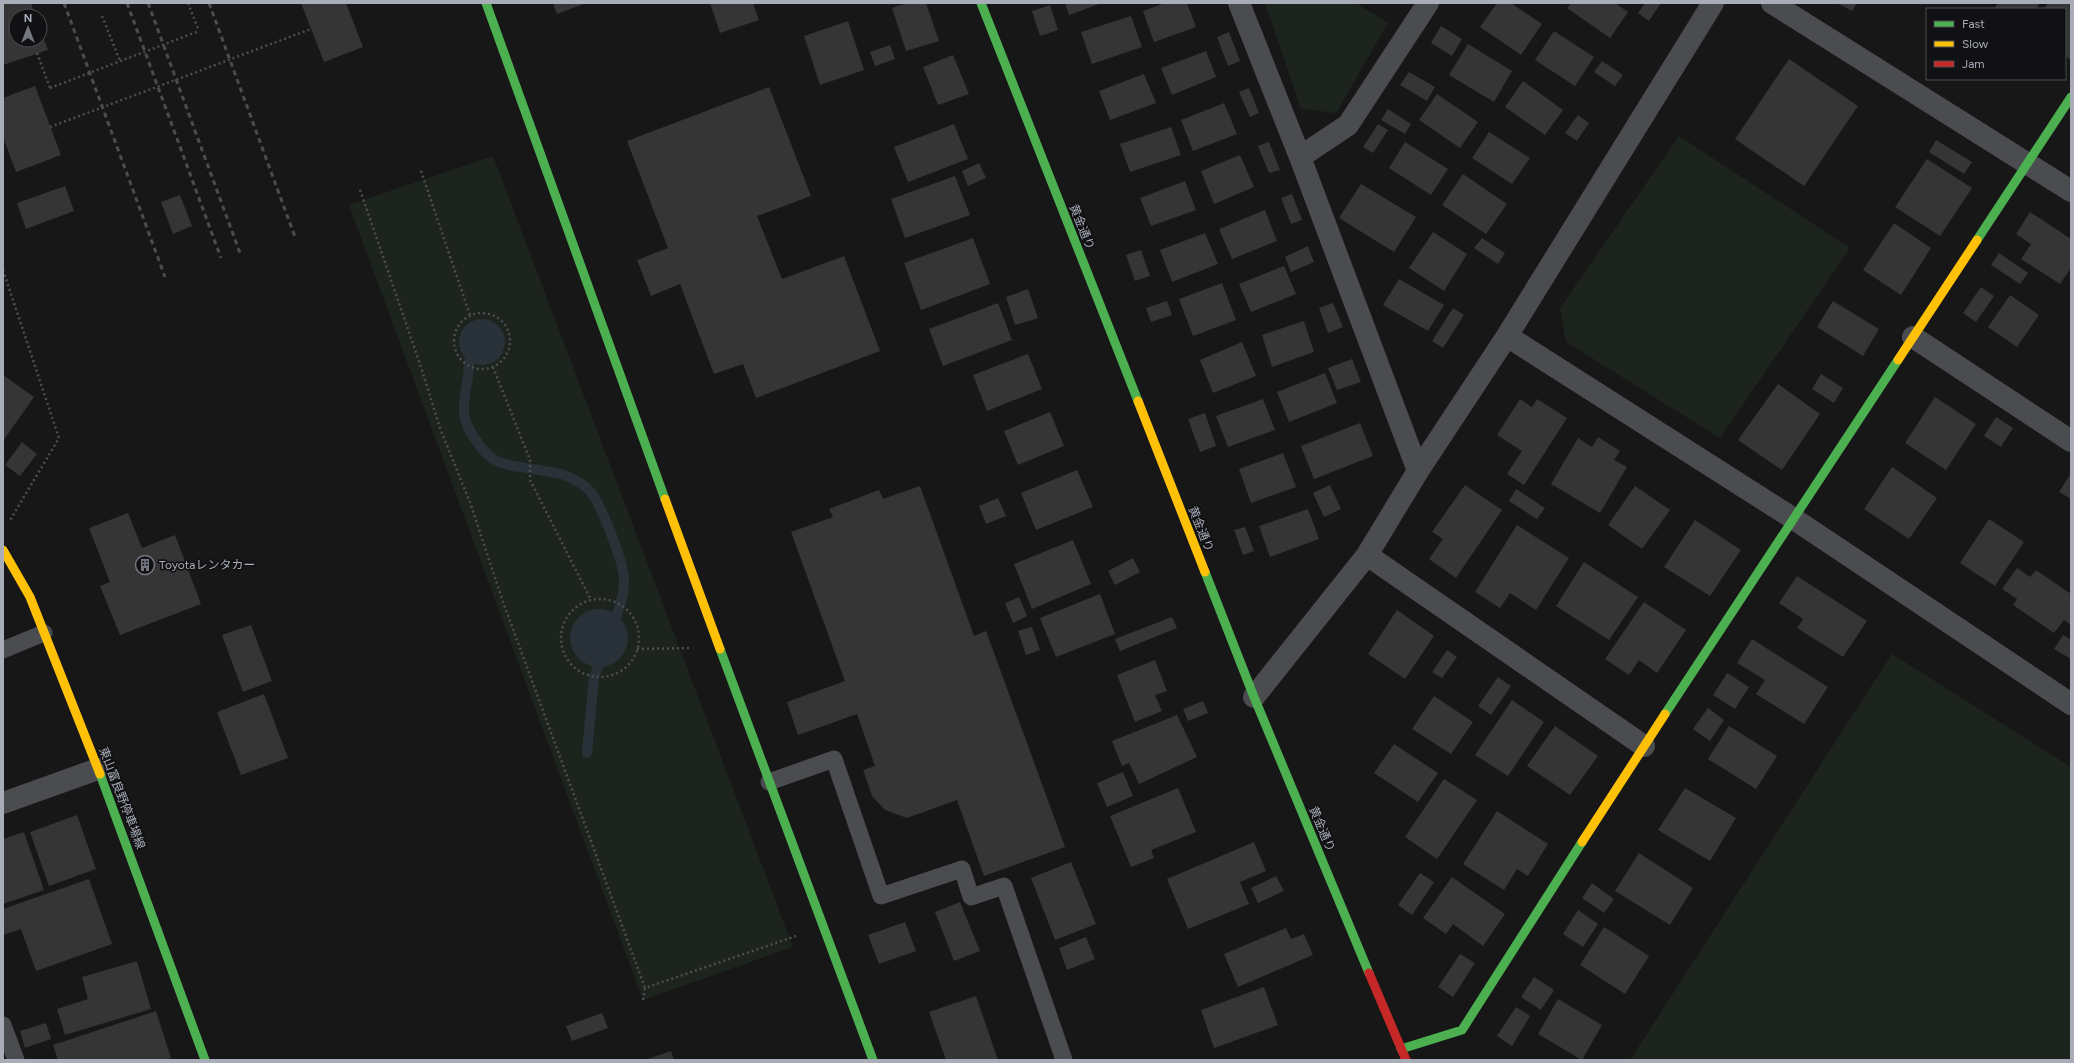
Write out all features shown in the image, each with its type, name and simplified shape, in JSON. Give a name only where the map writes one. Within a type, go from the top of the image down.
[{"type":"street","points":[[486,3],[769,782],[873,1060]]},
{"type":"street","name":"黄金通り","points":[[981,3],[1254,697],[1406,1060]]},
{"type":"street","points":[[1239,3],[1300,157],[1418,471]]},
{"type":"street","points":[[1300,157],[1348,125],[1428,3]]},
{"type":"street","points":[[1254,697],[1367,555],[1418,471],[1507,336],[1713,3]]},
{"type":"street","points":[[1772,3],[2071,191]]},
{"type":"street","points":[[1401,1049],[1462,1030],[1644,746],[2071,97]]},
{"type":"street","points":[[1507,336],[1794,519],[2071,704]]},
{"type":"street","points":[[1913,337],[2071,441]]},
{"type":"street","name":"東山富良野停車場線","points":[[3,550],[30,597],[98,769],[205,1060]]},
{"type":"street","points":[[1367,555],[1644,746]]},
{"type":"street","points":[[3,803],[98,769]]},
{"type":"lane","points":[[3,650],[44,633]]},
{"type":"lane","points":[[769,782],[834,759],[881,896],[962,868],[971,897],[1004,886],[1064,1060]]},
{"type":"lane","points":[[3,1025],[16,1060]]},
{"type":"path","points":[[36,54],[50,88],[199,31],[188,3]]},
{"type":"path","points":[[102,16],[120,61]]},
{"type":"path","points":[[50,126],[311,30]]},
{"type":"path","points":[[421,171],[470,315]]},
{"type":"path","points":[[360,190],[420,364],[440,428],[471,505],[503,602],[645,988],[643,1000]]},
{"type":"path","points":[[3,270],[59,438],[7,525]]},
{"type":"path","points":[[488,313],[500,319],[508,330],[510,347],[507,355],[501,362],[493,367],[484,369],[474,368],[465,364],[459,357],[455,348],[454,338],[456,329],[470,315],[488,313]]},
{"type":"path","points":[[493,367],[530,460],[530,480],[591,600]]},
{"type":"path","points":[[600,599],[624,607],[636,623],[639,636],[638,649],[633,660],[624,669],[613,675],[601,677],[589,675],[577,669],[568,661],[563,650],[560,638],[562,626],[568,614],[578,605],[591,600],[600,599]]},
{"type":"path","points":[[638,649],[695,648]]},
{"type":"path","points":[[645,988],[823,926]]},
{"type":"shaded area","points":[[1265,3],[1356,3],[1388,23],[1336,113],[1301,109]]},
{"type":"shaded area","points":[[1679,136],[1850,248],[1720,438],[1566,342],[1560,308]]},
{"type":"shaded area","points":[[493,156],[793,947],[643,1000],[349,205]]},
{"type":"shaded area","points":[[477,319],[487,319],[495,323],[501,329],[505,337],[505,347],[501,355],[495,361],[487,365],[477,365],[469,361],[463,355],[459,347],[459,337],[463,329],[469,323]]},
{"type":"shaded area","points":[[593,609],[605,609],[620,617],[628,632],[628,644],[620,659],[605,667],[593,667],[578,659],[570,644],[570,632],[578,617]]},
{"type":"shaded area","points":[[1892,654],[2071,767],[2071,1060],[1630,1060]]},
{"type":"building","points":[[3,3],[31,3],[33,8],[8,8],[8,48],[47,48],[48,50],[3,65]]},
{"type":"building","points":[[301,3],[346,3],[363,47],[324,62]]},
{"type":"building","points":[[553,3],[586,3],[557,14]]},
{"type":"building","points":[[710,3],[753,3],[759,20],[720,33]]},
{"type":"building","points":[[907,3],[926,3],[939,41],[906,51],[892,8]]},
{"type":"building","points":[[1065,3],[1102,3],[1069,15]]},
{"type":"building","points":[[1165,3],[1187,3],[1196,27],[1154,42],[1143,11]]},
{"type":"building","points":[[1497,3],[1511,3],[1542,24],[1521,55],[1480,27]]},
{"type":"building","points":[[1571,3],[1615,3],[1628,12],[1610,38],[1567,8]]},
{"type":"building","points":[[1645,3],[1661,3],[1649,21],[1638,13]]},
{"type":"building","points":[[1837,3],[1857,3],[1852,11]]},
{"type":"building","points":[[1998,3],[2040,3],[2037,8],[1995,8]]},
{"type":"building","points":[[2048,3],[2071,4],[2071,60],[2066,57],[2066,8],[2045,8]]},
{"type":"building","points":[[1050,5],[1058,30],[1040,36],[1032,11]]},
{"type":"building","points":[[1131,16],[1142,47],[1092,64],[1081,32]]},
{"type":"building","points":[[848,21],[864,70],[820,85],[804,36]]},
{"type":"building","points":[[1441,26],[1462,39],[1452,56],[1431,43]]},
{"type":"building","points":[[1554,31],[1594,57],[1575,86],[1535,60]]},
{"type":"building","points":[[1229,32],[1240,61],[1228,66],[1217,37]]},
{"type":"building","points":[[1468,44],[1512,71],[1494,102],[1449,75]]},
{"type":"building","points":[[890,45],[895,59],[875,66],[870,52]]},
{"type":"building","points":[[1206,51],[1216,77],[1172,95],[1161,68]]},
{"type":"building","points":[[953,55],[969,94],[938,105],[923,67]]},
{"type":"building","points":[[1789,59],[1858,106],[1804,186],[1735,139]]},
{"type":"building","points":[[1602,61],[1623,75],[1615,86],[1594,72]]},
{"type":"building","points":[[1409,72],[1435,87],[1427,101],[1400,85]]},
{"type":"building","points":[[1144,74],[1156,103],[1110,120],[1099,91]]},
{"type":"building","points":[[1523,81],[1563,110],[1545,135],[1505,107]]},
{"type":"building","points":[[35,86],[61,155],[16,172],[3,137],[3,98]]},
{"type":"building","points":[[769,87],[811,196],[757,216],[782,279],[844,256],[880,351],[756,398],[743,364],[714,374],[680,284],[651,296],[637,260],[668,248],[627,141]]},
{"type":"building","points":[[1249,88],[1259,113],[1250,117],[1239,92]]},
{"type":"building","points":[[1437,94],[1478,122],[1460,148],[1419,120]]},
{"type":"building","points":[[1224,103],[1237,134],[1193,151],[1181,120]]},
{"type":"building","points":[[1388,109],[1411,124],[1405,134],[1381,120]]},
{"type":"building","points":[[1578,115],[1589,123],[1577,141],[1565,133]]},
{"type":"building","points":[[954,124],[968,159],[908,182],[894,147]]},
{"type":"building","points":[[1378,124],[1388,130],[1373,153],[1363,147]]},
{"type":"building","points":[[1171,127],[1181,155],[1130,172],[1120,144]]},
{"type":"building","points":[[1489,132],[1530,158],[1512,184],[1472,158]]},
{"type":"building","points":[[1936,140],[1972,162],[1964,174],[1929,152]]},
{"type":"building","points":[[1269,142],[1280,170],[1269,173],[1258,146]]},
{"type":"building","points":[[1405,142],[1448,169],[1431,195],[1389,168]]},
{"type":"building","points":[[1240,155],[1254,187],[1214,204],[1201,171]]},
{"type":"building","points":[[1927,159],[1972,188],[1940,236],[1895,207]]},
{"type":"building","points":[[979,163],[986,178],[968,186],[962,171]]},
{"type":"building","points":[[1463,174],[1507,204],[1486,234],[1442,205]]},
{"type":"building","points":[[955,176],[970,215],[905,238],[891,199]]},
{"type":"building","points":[[1185,181],[1196,210],[1151,226],[1140,198]]},
{"type":"building","points":[[1361,184],[1416,217],[1394,252],[1339,218]]},
{"type":"building","points":[[65,186],[74,211],[26,229],[17,203]]},
{"type":"building","points":[[1292,194],[1302,220],[1291,224],[1281,198]]},
{"type":"building","points":[[180,195],[192,226],[173,234],[161,202]]},
{"type":"building","points":[[1265,210],[1277,241],[1232,259],[1219,229]]},
{"type":"building","points":[[2030,212],[2071,239],[2071,268],[2060,284],[2021,259],[2031,244],[2016,234]]},
{"type":"building","points":[[1894,223],[1931,248],[1901,295],[1863,270]]},
{"type":"building","points":[[1433,232],[1467,254],[1444,291],[1409,268]]},
{"type":"building","points":[[1205,233],[1218,264],[1172,282],[1160,250]]},
{"type":"building","points":[[973,238],[990,284],[921,310],[904,263]]},
{"type":"building","points":[[1482,238],[1505,253],[1498,264],[1474,248]]},
{"type":"building","points":[[1308,246],[1314,262],[1291,272],[1285,257]]},
{"type":"building","points":[[1141,250],[1150,276],[1135,281],[1126,255]]},
{"type":"building","points":[[1999,253],[2028,273],[2020,284],[1991,265]]},
{"type":"building","points":[[1284,266],[1296,294],[1251,312],[1239,284]]},
{"type":"building","points":[[1399,279],[1444,305],[1428,331],[1383,305]]},
{"type":"building","points":[[1222,283],[1236,320],[1193,336],[1179,299]]},
{"type":"building","points":[[1981,287],[1994,296],[1976,322],[1963,313]]},
{"type":"building","points":[[1028,289],[1038,318],[1015,325],[1006,297]]},
{"type":"building","points":[[2010,295],[2039,315],[2017,347],[1988,327]]},
{"type":"building","points":[[1167,301],[1172,315],[1151,322],[1146,308]]},
{"type":"building","points":[[1833,301],[1879,329],[1863,356],[1817,327]]},
{"type":"building","points":[[998,303],[1012,340],[943,366],[929,329]]},
{"type":"building","points":[[1333,303],[1343,327],[1328,333],[1319,308]]},
{"type":"building","points":[[1453,308],[1464,315],[1443,348],[1432,341]]},
{"type":"building","points":[[1304,321],[1314,352],[1272,367],[1262,335]]},
{"type":"building","points":[[1242,342],[1256,376],[1213,393],[1200,360]]},
{"type":"building","points":[[1028,354],[1042,389],[987,411],[973,375]]},
{"type":"building","points":[[1352,359],[1361,382],[1337,390],[1328,368]]},
{"type":"building","points":[[1325,373],[1337,403],[1289,422],[1277,392]]},
{"type":"building","points":[[1821,374],[1843,388],[1834,403],[1812,389]]},
{"type":"building","points":[[3,375],[34,397],[3,441]]},
{"type":"building","points":[[1778,384],[1820,414],[1782,470],[1738,440]]},
{"type":"building","points":[[1935,397],[1976,424],[1946,470],[1905,443]]},
{"type":"building","points":[[1263,399],[1275,430],[1228,447],[1216,416]]},
{"type":"building","points":[[1520,399],[1532,407],[1537,399],[1567,418],[1524,485],[1507,474],[1522,451],[1497,435]]},
{"type":"building","points":[[1050,412],[1064,446],[1018,465],[1004,431]]},
{"type":"building","points":[[1205,413],[1216,446],[1200,452],[1188,419]]},
{"type":"building","points":[[1996,417],[2013,428],[2001,447],[1984,436]]},
{"type":"building","points":[[1360,423],[1373,456],[1314,479],[1301,446]]},
{"type":"building","points":[[1598,437],[1620,451],[1614,460],[1627,467],[1600,513],[1551,484],[1578,438],[1592,447]]},
{"type":"building","points":[[22,442],[37,454],[20,476],[5,465]]},
{"type":"building","points":[[1283,453],[1296,487],[1251,503],[1239,469]]},
{"type":"building","points":[[1892,467],[1937,498],[1909,539],[1864,509]]},
{"type":"building","points":[[1077,470],[1093,507],[1036,530],[1021,493]]},
{"type":"building","points":[[2071,473],[2071,499],[2059,492]]},
{"type":"building","points":[[1330,485],[1341,509],[1324,517],[1313,493]]},
{"type":"building","points":[[1465,485],[1502,510],[1456,578],[1429,559],[1443,539],[1432,532]]},
{"type":"building","points":[[920,486],[974,636],[986,631],[1065,847],[984,876],[957,800],[907,818],[885,810],[872,796],[863,770],[875,766],[857,714],[798,735],[787,702],[845,681],[791,532],[833,517],[829,509],[879,490],[883,499]]},
{"type":"building","points":[[1635,486],[1670,510],[1642,549],[1608,525]]},
{"type":"building","points":[[1516,489],[1545,508],[1537,519],[1509,501]]},
{"type":"building","points":[[998,498],[1006,516],[986,524],[979,506]]},
{"type":"building","points":[[1308,509],[1319,539],[1270,557],[1259,526]]},
{"type":"building","name":"Toyotaレンタカー","points":[[128,513],[142,548],[175,535],[201,604],[120,635],[100,586],[110,582],[89,528]]},
{"type":"building","points":[[1989,519],[2024,542],[1995,586],[1960,563]]},
{"type":"building","points":[[1695,520],[1741,550],[1710,596],[1664,567]]},
{"type":"building","points":[[1517,525],[1569,558],[1536,610],[1510,593],[1500,608],[1475,592]]},
{"type":"building","points":[[1245,527],[1254,551],[1243,555],[1234,530]]},
{"type":"building","points":[[1073,540],[1091,584],[1032,609],[1014,564]]},
{"type":"building","points":[[1133,558],[1140,572],[1115,585],[1108,571]]},
{"type":"building","points":[[1584,562],[1638,597],[1609,640],[1556,606]]},
{"type":"building","points":[[2017,568],[2030,577],[2036,570],[2071,594],[2071,625],[2064,620],[2054,633],[2013,605],[2017,599],[2002,589]]},
{"type":"building","points":[[1797,576],[1867,621],[1843,657],[1797,628],[1803,619],[1779,603]]},
{"type":"building","points":[[1100,594],[1115,634],[1056,657],[1040,618]]},
{"type":"building","points":[[1019,597],[1027,616],[1013,623],[1005,603]]},
{"type":"building","points":[[1644,602],[1686,630],[1657,673],[1639,660],[1629,675],[1605,659]]},
{"type":"building","points":[[1397,610],[1434,636],[1405,679],[1368,654]]},
{"type":"building","points":[[1172,617],[1177,628],[1120,651],[1115,639]]},
{"type":"building","points":[[251,625],[272,681],[243,692],[222,635]]},
{"type":"building","points":[[1032,627],[1040,650],[1026,655],[1018,631]]},
{"type":"building","points":[[2063,635],[2071,640],[2071,659],[2054,649]]},
{"type":"building","points":[[1752,639],[1828,687],[1804,724],[1756,694],[1765,680],[1737,663]]},
{"type":"building","points":[[1447,650],[1457,657],[1442,678],[1432,672]]},
{"type":"building","points":[[1155,660],[1167,691],[1155,695],[1162,711],[1135,722],[1117,675]]},
{"type":"building","points":[[1727,673],[1749,687],[1735,709],[1713,695]]},
{"type":"building","points":[[1498,677],[1511,686],[1491,715],[1478,706]]},
{"type":"building","points":[[264,694],[288,758],[241,775],[217,712]]},
{"type":"building","points":[[1434,696],[1473,722],[1451,754],[1412,729]]},
{"type":"building","points":[[1512,700],[1544,722],[1508,776],[1475,755]]},
{"type":"building","points":[[1203,701],[1208,713],[1188,721],[1183,709]]},
{"type":"building","points":[[1708,708],[1724,720],[1710,741],[1693,729]]},
{"type":"building","points":[[1177,715],[1197,757],[1139,784],[1129,763],[1122,766],[1112,741]]},
{"type":"building","points":[[1555,726],[1598,756],[1570,795],[1527,766]]},
{"type":"building","points":[[1729,726],[1777,756],[1756,789],[1708,759]]},
{"type":"building","points":[[1394,744],[1438,773],[1418,802],[1374,773]]},
{"type":"building","points":[[1123,772],[1133,796],[1107,807],[1097,783]]},
{"type":"building","points":[[1444,779],[1477,800],[1437,859],[1405,837]]},
{"type":"building","points":[[1178,788],[1196,832],[1151,850],[1154,858],[1131,867],[1110,816]]},
{"type":"building","points":[[1685,788],[1736,818],[1710,861],[1658,830]]},
{"type":"building","points":[[1497,811],[1548,844],[1528,876],[1517,869],[1504,890],[1463,864]]},
{"type":"building","points":[[77,815],[96,869],[49,886],[30,832]]},
{"type":"building","points":[[24,832],[44,890],[3,904],[3,839]]},
{"type":"building","points":[[1254,842],[1266,871],[1240,882],[1249,904],[1188,929],[1167,879]]},
{"type":"building","points":[[1639,853],[1693,888],[1670,925],[1615,891]]},
{"type":"building","points":[[1071,862],[1096,924],[1055,940],[1031,878]]},
{"type":"building","points":[[1420,873],[1434,882],[1412,915],[1398,905]]},
{"type":"building","points":[[1276,876],[1284,891],[1258,903],[1251,888]]},
{"type":"building","points":[[1452,877],[1505,914],[1483,946],[1453,924],[1446,934],[1423,918]]},
{"type":"building","points":[[89,879],[112,944],[36,971],[21,929],[3,935],[3,909]]},
{"type":"building","points":[[1592,883],[1614,899],[1604,913],[1582,898]]},
{"type":"building","points":[[960,902],[980,951],[954,961],[935,912]]},
{"type":"building","points":[[1578,910],[1598,924],[1583,947],[1563,934]]},
{"type":"building","points":[[905,922],[916,951],[879,964],[868,935]]},
{"type":"building","points":[[1604,927],[1649,956],[1625,994],[1580,965]]},
{"type":"building","points":[[1286,928],[1291,939],[1304,934],[1313,955],[1238,987],[1224,954]]},
{"type":"building","points":[[1086,937],[1095,959],[1067,970],[1059,948]]},
{"type":"building","points":[[1460,954],[1475,963],[1453,997],[1438,987]]},
{"type":"building","points":[[137,961],[151,1009],[65,1035],[57,1009],[88,999],[82,977]]},
{"type":"building","points":[[1534,977],[1554,990],[1541,1010],[1521,997]]},
{"type":"building","points":[[1264,987],[1278,1025],[1214,1048],[1201,1010]]},
{"type":"building","points":[[976,996],[998,1060],[946,1060],[929,1012]]},
{"type":"building","points":[[1558,999],[1602,1025],[1582,1060],[1538,1034]]},
{"type":"building","points":[[1516,1007],[1530,1016],[1512,1046],[1497,1036]]},
{"type":"building","points":[[156,1011],[171,1058],[164,1060],[58,1060],[53,1045]]},
{"type":"building","points":[[602,1013],[608,1028],[572,1041],[566,1026]]},
{"type":"building","points":[[46,1023],[51,1039],[25,1048],[20,1031]]},
{"type":"building","points":[[671,1051],[674,1060],[645,1060]]},
{"type":"waterway","points":[[469,361],[464,412],[469,429],[486,453],[494,459],[512,466],[559,473],[567,476],[588,489],[599,506],[615,545],[624,578],[622,596],[613,626]]},
{"type":"waterway","points":[[587,753],[594,677],[602,656]]},
{"type":"railway","points":[[64,3],[165,277]]},
{"type":"railway","points":[[127,3],[221,258]]},
{"type":"railway","points":[[148,3],[240,253]]},
{"type":"railway","points":[[209,3],[295,237]]},
{"type":"traffic: fast","points":[[486,3],[665,499]]},
{"type":"traffic: fast","points":[[981,3],[1138,401]]},
{"type":"traffic: fast","points":[[1977,240],[2071,97]]},
{"type":"traffic: fast","points":[[1665,714],[1898,360]]},
{"type":"traffic: fast","points":[[1205,572],[1254,697],[1369,973]]},
{"type":"traffic: fast","points":[[720,649],[873,1060]]},
{"type":"traffic: fast","points":[[100,774],[205,1060]]},
{"type":"traffic: fast","points":[[1401,1049],[1462,1030],[1582,842]]},
{"type":"traffic: slow","points":[[1898,360],[1977,240]]},
{"type":"traffic: slow","points":[[1138,401],[1205,572]]},
{"type":"traffic: slow","points":[[665,499],[720,649]]},
{"type":"traffic: slow","points":[[3,550],[30,597],[100,774]]},
{"type":"traffic: slow","points":[[1582,842],[1665,714]]},
{"type":"traffic: jam","points":[[1369,973],[1406,1060]]},
{"type":"place","name":"Toyotaレンタカー","points":[[145,565]]}]
